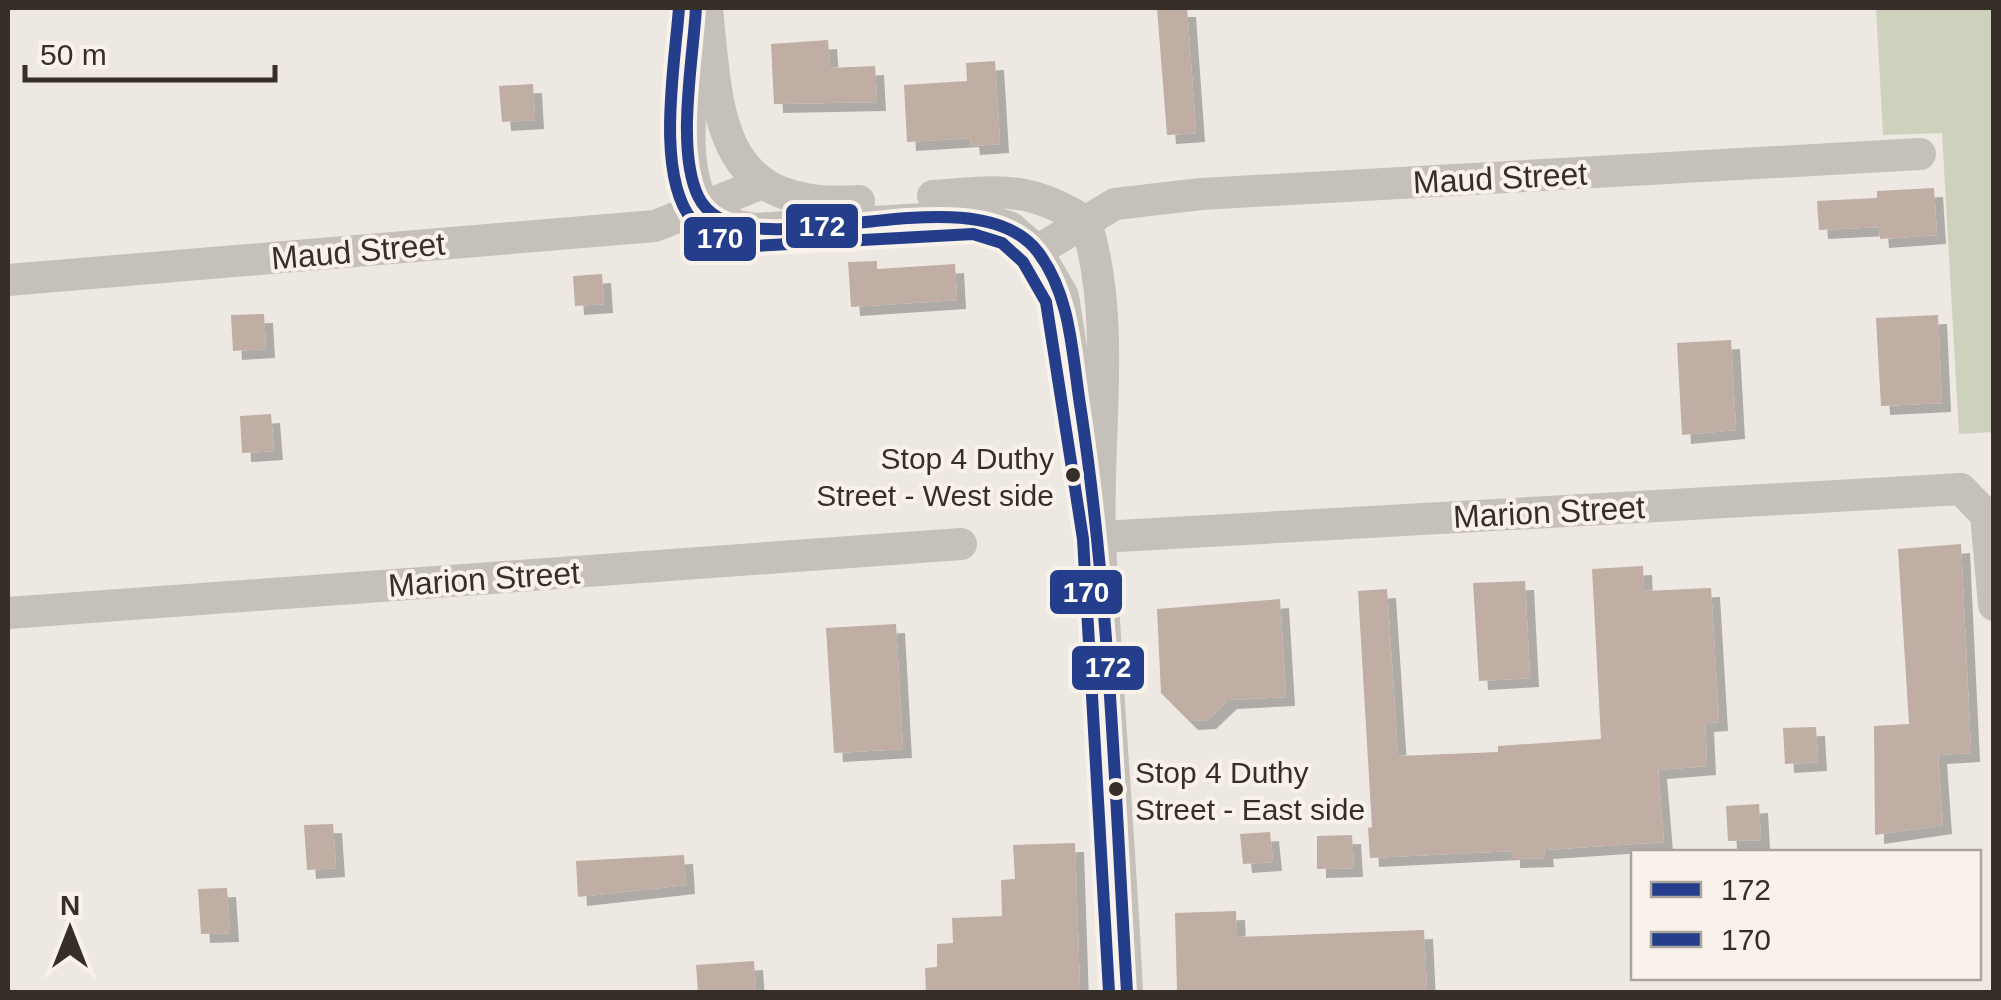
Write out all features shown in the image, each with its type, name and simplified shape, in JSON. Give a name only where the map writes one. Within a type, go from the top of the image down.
[{"type":"street","points":[[696,8],[690,158],[694,188],[705,208],[736,226],[756,230],[975,216],[1011,228],[1037,251],[1063,296],[1100,536]]},
{"type":"street","points":[[707,8],[722,126],[736,160],[760,184],[790,198],[822,204],[1009,192],[1052,200],[1086,222],[1096,253],[1102,321],[1100,536],[1127,992]]},
{"type":"street","name":"Maud Street","points":[[1037,251],[1116,204],[1201,194],[1920,154]]},
{"type":"street","name":"Maud Street","points":[[8,280],[655,226],[760,184]]},
{"type":"street","name":"Marion Street","points":[[1100,536],[1961,489],[1986,516],[1994,605]]},
{"type":"street","name":"Marion Street","points":[[8,613],[961,544]]},
{"type":"green space","points":[[1876,8],[1993,8],[1993,432],[1959,434],[1942,133],[1883,135]]},
{"type":"building","points":[[1157,8],[1187,8],[1196,133],[1167,135]]},
{"type":"building","points":[[828,40],[830,68],[875,66],[877,102],[774,104],[771,44]]},
{"type":"building","points":[[995,61],[1000,144],[971,146],[970,138],[907,142],[904,85],[967,81],[966,63]]},
{"type":"building","points":[[533,84],[535,120],[502,122],[499,86]]},
{"type":"building","points":[[1934,188],[1937,235],[1880,239],[1879,227],[1819,230],[1817,201],[1877,198],[1877,191]]},
{"type":"building","points":[[877,261],[877,269],[955,264],[957,300],[851,307],[848,262]]},
{"type":"building","points":[[602,274],[604,304],[575,306],[573,276]]},
{"type":"building","points":[[264,314],[266,349],[233,351],[231,315]]},
{"type":"building","points":[[1938,315],[1942,403],[1881,406],[1876,318]]},
{"type":"building","points":[[1731,340],[1736,430],[1682,435],[1677,343]]},
{"type":"building","points":[[271,414],[274,451],[242,453],[240,416]]},
{"type":"building","points":[[1961,544],[1971,753],[1938,755],[1943,825],[1875,835],[1874,726],[1909,724],[1898,549]]},
{"type":"building","points":[[1643,566],[1644,591],[1711,588],[1719,722],[1705,723],[1707,766],[1658,770],[1664,842],[1544,850],[1545,858],[1511,859],[1511,851],[1370,858],[1368,828],[1372,827],[1358,591],[1387,589],[1398,756],[1498,752],[1498,746],[1601,739],[1592,569]]},
{"type":"building","points":[[1525,581],[1530,678],[1479,681],[1473,583]]},
{"type":"building","points":[[1280,599],[1286,697],[1228,700],[1207,720],[1189,721],[1161,693],[1157,609]]},
{"type":"building","points":[[896,624],[903,749],[834,753],[826,628]]},
{"type":"building","points":[[1816,727],[1818,762],[1785,764],[1783,728]]},
{"type":"building","points":[[1759,804],[1761,840],[1728,841],[1726,806]]},
{"type":"building","points":[[333,824],[336,868],[307,870],[304,825]]},
{"type":"building","points":[[1270,832],[1273,862],[1243,864],[1240,834]]},
{"type":"building","points":[[1352,835],[1354,868],[1317,869],[1317,836]]},
{"type":"building","points":[[1075,843],[1080,992],[926,992],[925,968],[937,967],[937,944],[953,943],[952,918],[1002,916],[1001,880],[1015,879],[1013,845]]},
{"type":"building","points":[[684,855],[686,885],[578,897],[576,861]]},
{"type":"building","points":[[227,888],[230,933],[201,934],[198,889]]},
{"type":"building","points":[[1236,911],[1237,937],[1424,930],[1427,992],[1177,992],[1175,913]]},
{"type":"building","points":[[754,961],[756,992],[698,992],[696,965]]},
{"type":"transit line","name":"170","points":[[679,8],[671,147],[681,200],[698,226],[721,239],[755,246],[973,234],[1002,243],[1023,262],[1046,302],[1083,539],[1109,992]]},
{"type":"transit line","name":"172","points":[[696,8],[688,154],[698,196],[721,219],[758,229],[962,218],[1006,228],[1038,252],[1058,288],[1072,349],[1099,556],[1127,992]]},
{"type":"place","name":"Stop 4 Duthy Street - West side","points":[[1073,475]]},
{"type":"place","name":"Stop 4 Duthy Street - East side","points":[[1116,789]]}]
